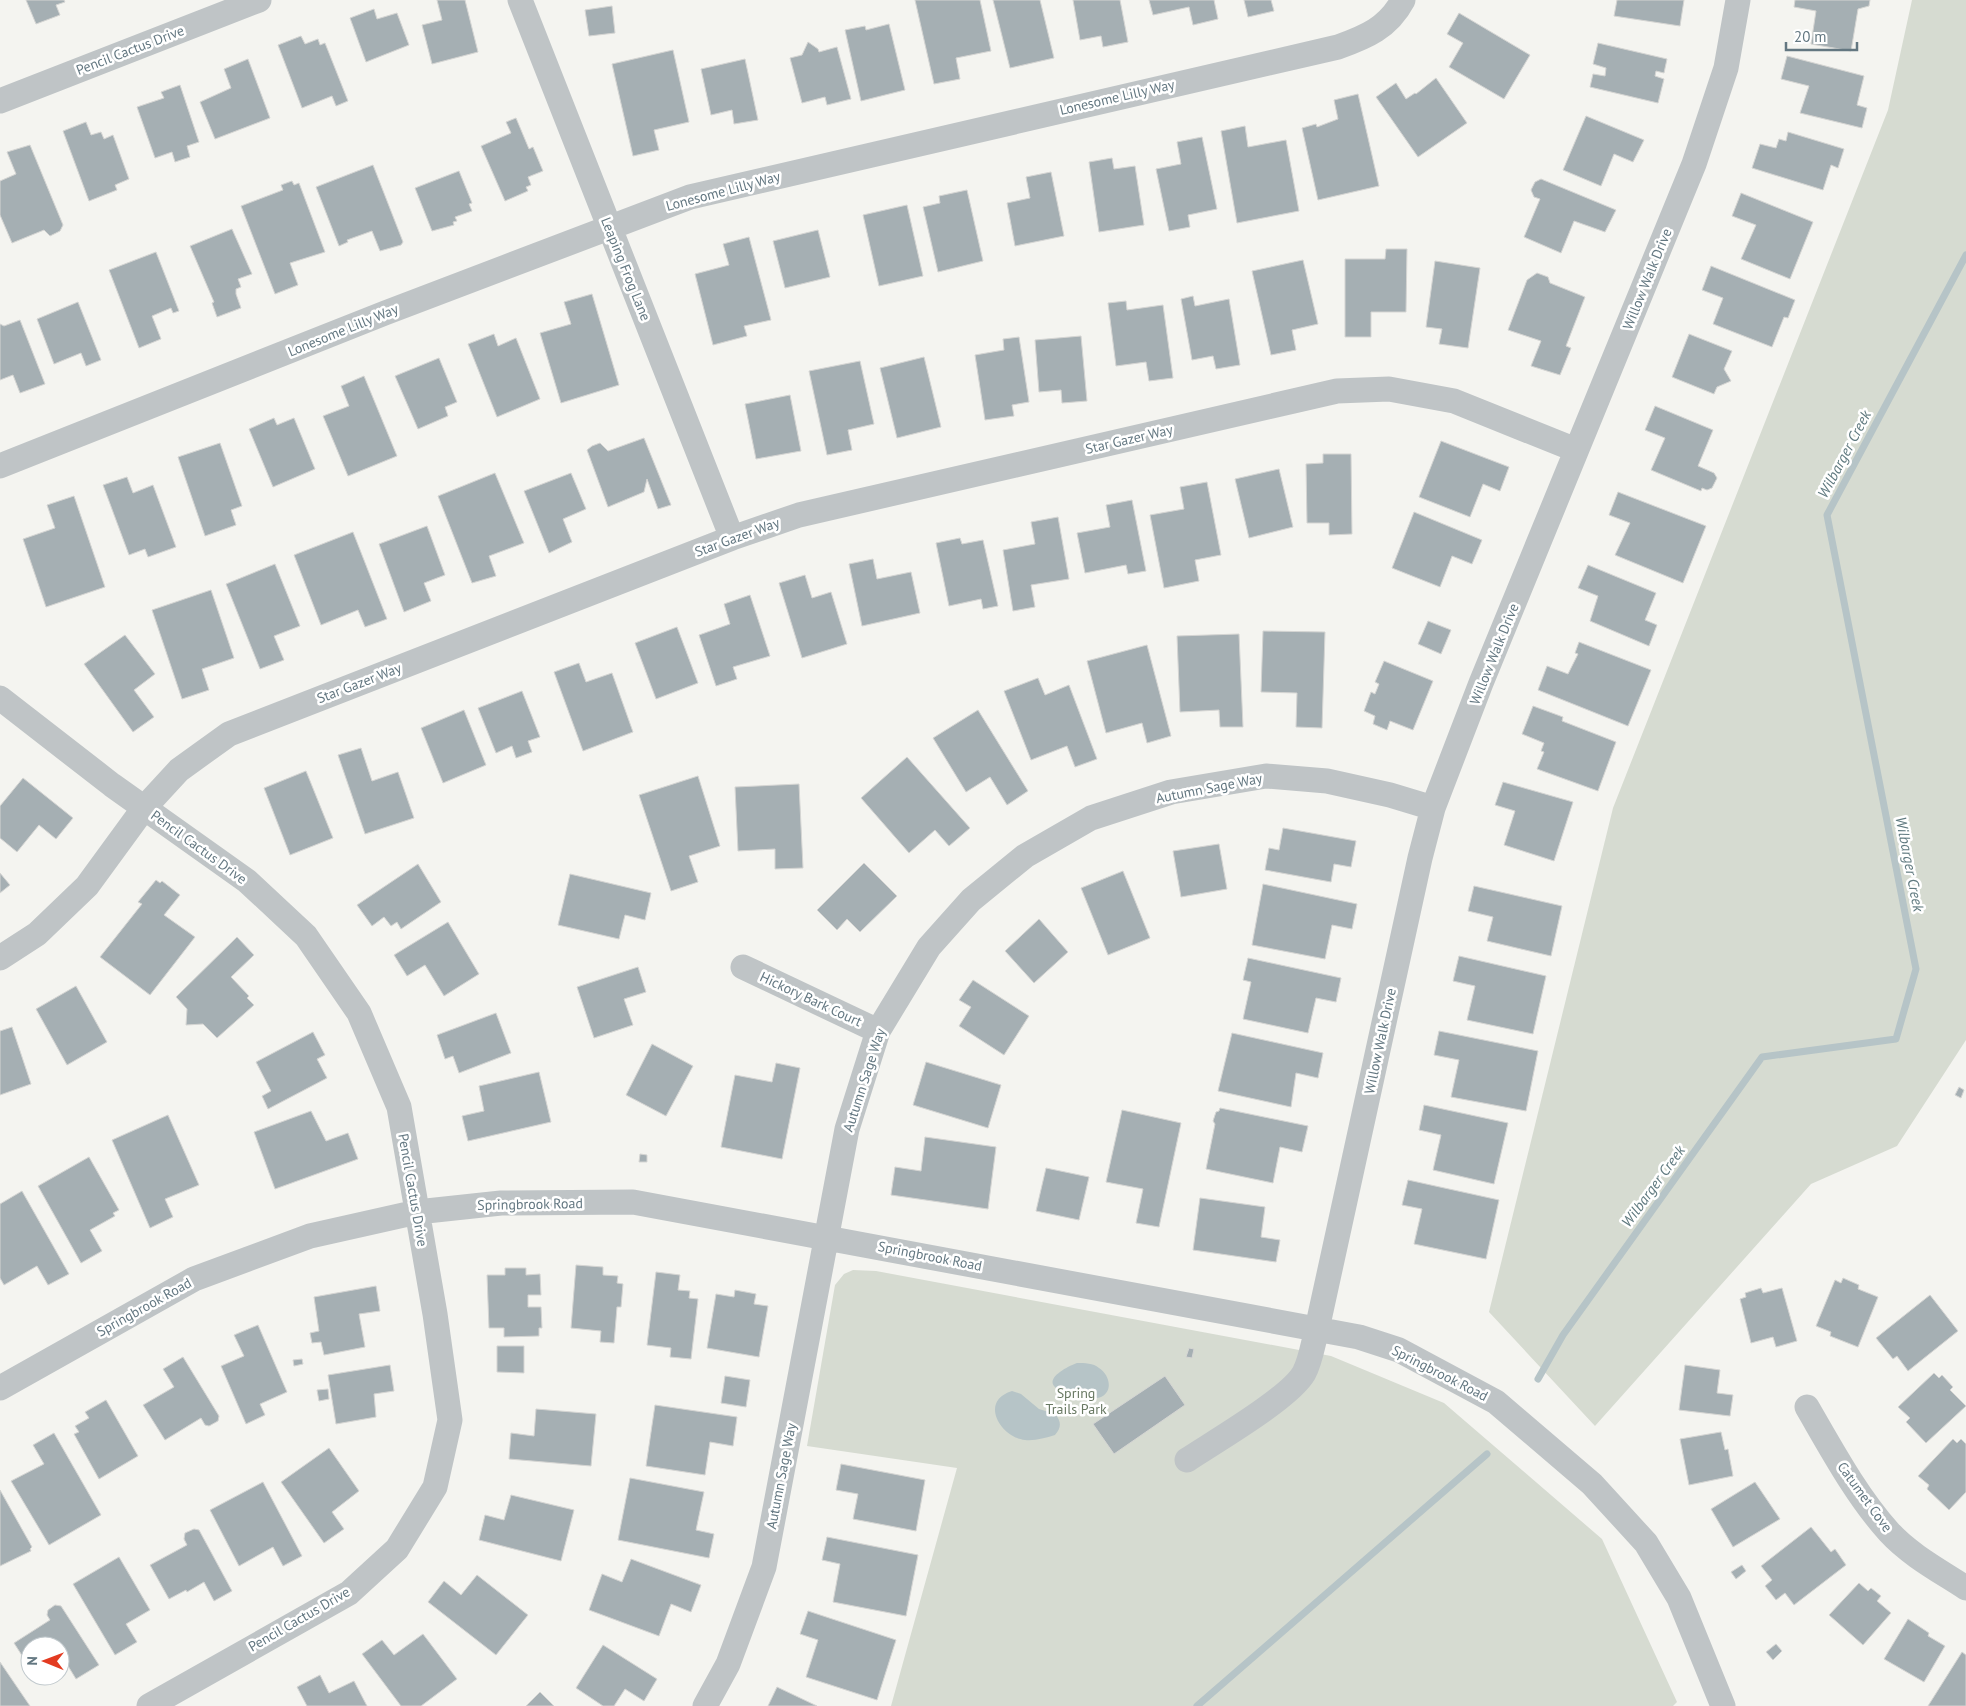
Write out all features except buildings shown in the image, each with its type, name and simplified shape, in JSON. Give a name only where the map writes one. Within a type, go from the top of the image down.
[{"type":"street","name":"Pencil Cactus Drive","points":[[0,101],[259,0]]},
{"type":"street","name":"Leaping Frog Lane","points":[[520,0],[732,538]]},
{"type":"street","name":"Lonesome Lilly Way","points":[[0,466],[690,197],[1338,47],[1370,36],[1398,10],[1403,0]]},
{"type":"street","name":"Willow Walk Drive","points":[[1187,1460],[1295,1385],[1304,1372],[1317,1329],[1420,858],[1433,808],[1481,683],[1694,164],[1726,68],[1738,0]]},
{"type":"street","name":"Star Gazer Way","points":[[0,958],[37,934],[87,886],[144,808],[179,770],[229,734],[732,538],[799,515],[1337,391],[1389,389],[1454,401],[1576,450]]},
{"type":"street","name":"Pencil Cactus Drive","points":[[0,698],[144,808],[248,881],[300,930],[359,1013],[399,1107],[435,1314],[450,1420],[435,1487],[397,1549],[349,1593],[149,1706]]},
{"type":"street","name":"Autumn Sage Way","points":[[704,1706],[728,1664],[764,1567],[846,1129],[878,1031],[929,947],[972,900],[1025,856],[1091,818],[1171,792],[1266,776],[1327,781],[1390,795],[1433,808]]},
{"type":"street","name":"Hickory Bark Court","points":[[743,967],[878,1031]]},
{"type":"street","name":"Springbrook Road","points":[[0,1388],[194,1279],[310,1236],[416,1212],[501,1203],[633,1202],[826,1237],[1360,1337],[1399,1350],[1496,1402],[1592,1484],[1646,1543],[1679,1598],[1723,1706]]},
{"type":"street","name":"Catumet Cove","points":[[1808,1407],[1840,1464],[1890,1532],[1916,1556],[1966,1588]]},
{"type":"green space","points":[[1912,0],[1966,0],[1966,1040],[1897,1146],[1811,1184],[1595,1426],[1489,1312],[1613,808],[1888,110]]},
{"type":"green space","name":"Spring Trails Park","points":[[853,1270],[876,1271],[1331,1356],[1444,1403],[1602,1539],[1677,1702],[1673,1706],[891,1706],[957,1468],[807,1446],[835,1285],[844,1274]]},
{"type":"shaded area","points":[[1077,1363],[1092,1364],[1105,1374],[1109,1387],[1105,1394],[1094,1398],[1079,1391],[1062,1391],[1054,1386],[1054,1378],[1057,1374]]},
{"type":"shaded area","points":[[1012,1391],[1021,1394],[1039,1409],[1055,1414],[1060,1425],[1055,1435],[1036,1440],[1025,1440],[1016,1437],[1001,1426],[995,1410],[997,1402],[1002,1396]]},
{"type":"waterway","name":"Wilbarger Creek","points":[[1538,1379],[1563,1335],[1762,1057],[1896,1039],[1916,969],[1827,515],[1966,255]]},
{"type":"waterway","points":[[1197,1706],[1487,1454]]}]
